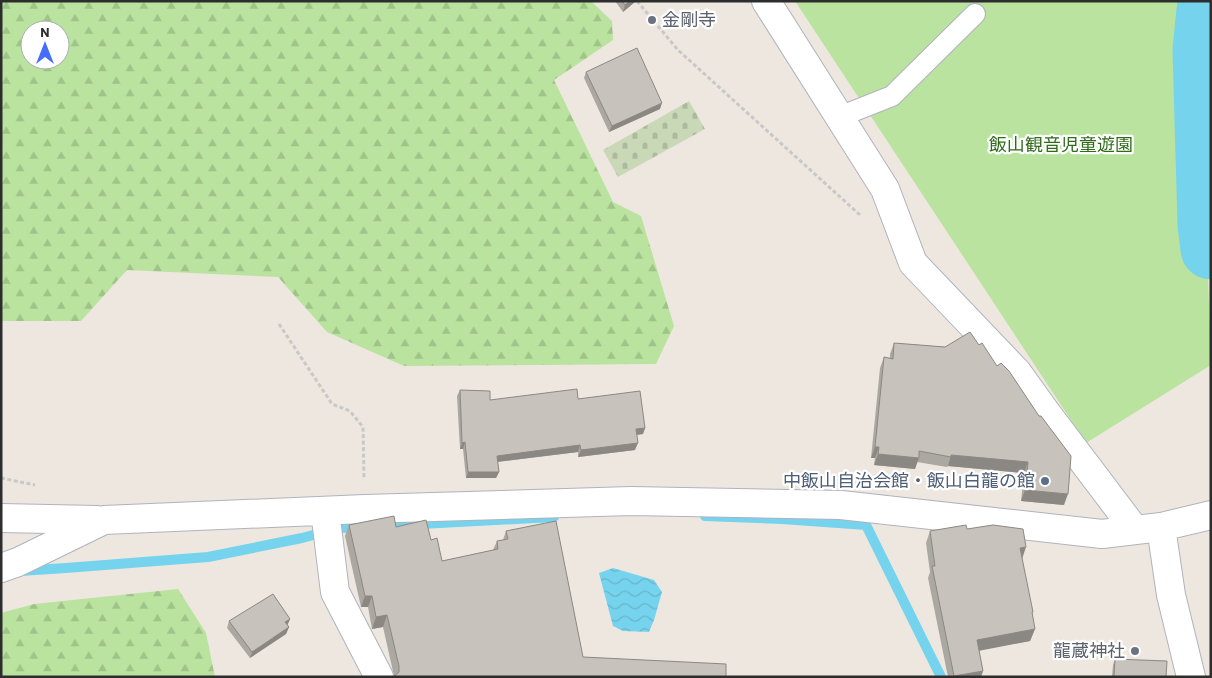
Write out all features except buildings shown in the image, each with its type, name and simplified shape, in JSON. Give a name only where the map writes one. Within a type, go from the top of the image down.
[{"type":"street","points":[[766,1],[885,189],[913,263],[1017,372],[1135,530]]},
{"type":"street","points":[[1,518],[104,520],[631,500],[832,505],[1102,534],[1172,525],[1211,515]]},
{"type":"street","points":[[325,511],[336,592],[378,677]]},
{"type":"street","points":[[1,568],[18,562],[104,520]]},
{"type":"street","points":[[1172,525],[1171,595],[1191,677]]},
{"type":"lane","points":[[839,117],[892,96],[975,14]]},
{"type":"path","points":[[637,1],[678,50],[860,216]]},
{"type":"path","points":[[279,324],[332,404],[350,411],[362,427],[363,465]]},
{"type":"green space","points":[[1,1],[591,1],[612,21],[613,40],[554,80],[613,202],[641,216],[674,326],[656,364],[404,366],[327,332],[278,277],[127,270],[81,321],[1,321]]},
{"type":"green space","name":"飯山観音児童遊園","points":[[795,1],[1199,1],[1211,365],[1086,443]]},
{"type":"green space","points":[[689,101],[705,129],[618,177],[603,150]]},
{"type":"green space","points":[[178,589],[206,633],[215,677],[1,677],[1,613],[34,604]]},
{"type":"water","points":[[613,568],[654,580],[662,592],[649,632],[623,631],[613,626],[599,573]]},
{"type":"waterway","points":[[1208,1],[1203,50],[1208,224],[1211,249]]},
{"type":"waterway","points":[[705,516],[866,525],[941,677]]},
{"type":"waterway","points":[[383,526],[554,517]]},
{"type":"waterway","points":[[20,571],[208,557],[302,538],[339,528],[361,527]]},
{"type":"place","name":"金剛寺","points":[[652,20]]},
{"type":"place","name":"中飯山自治会館・飯山白龍の館","points":[[1045,481]]},
{"type":"place","name":"龍蔵神社","points":[[1135,651]]}]
